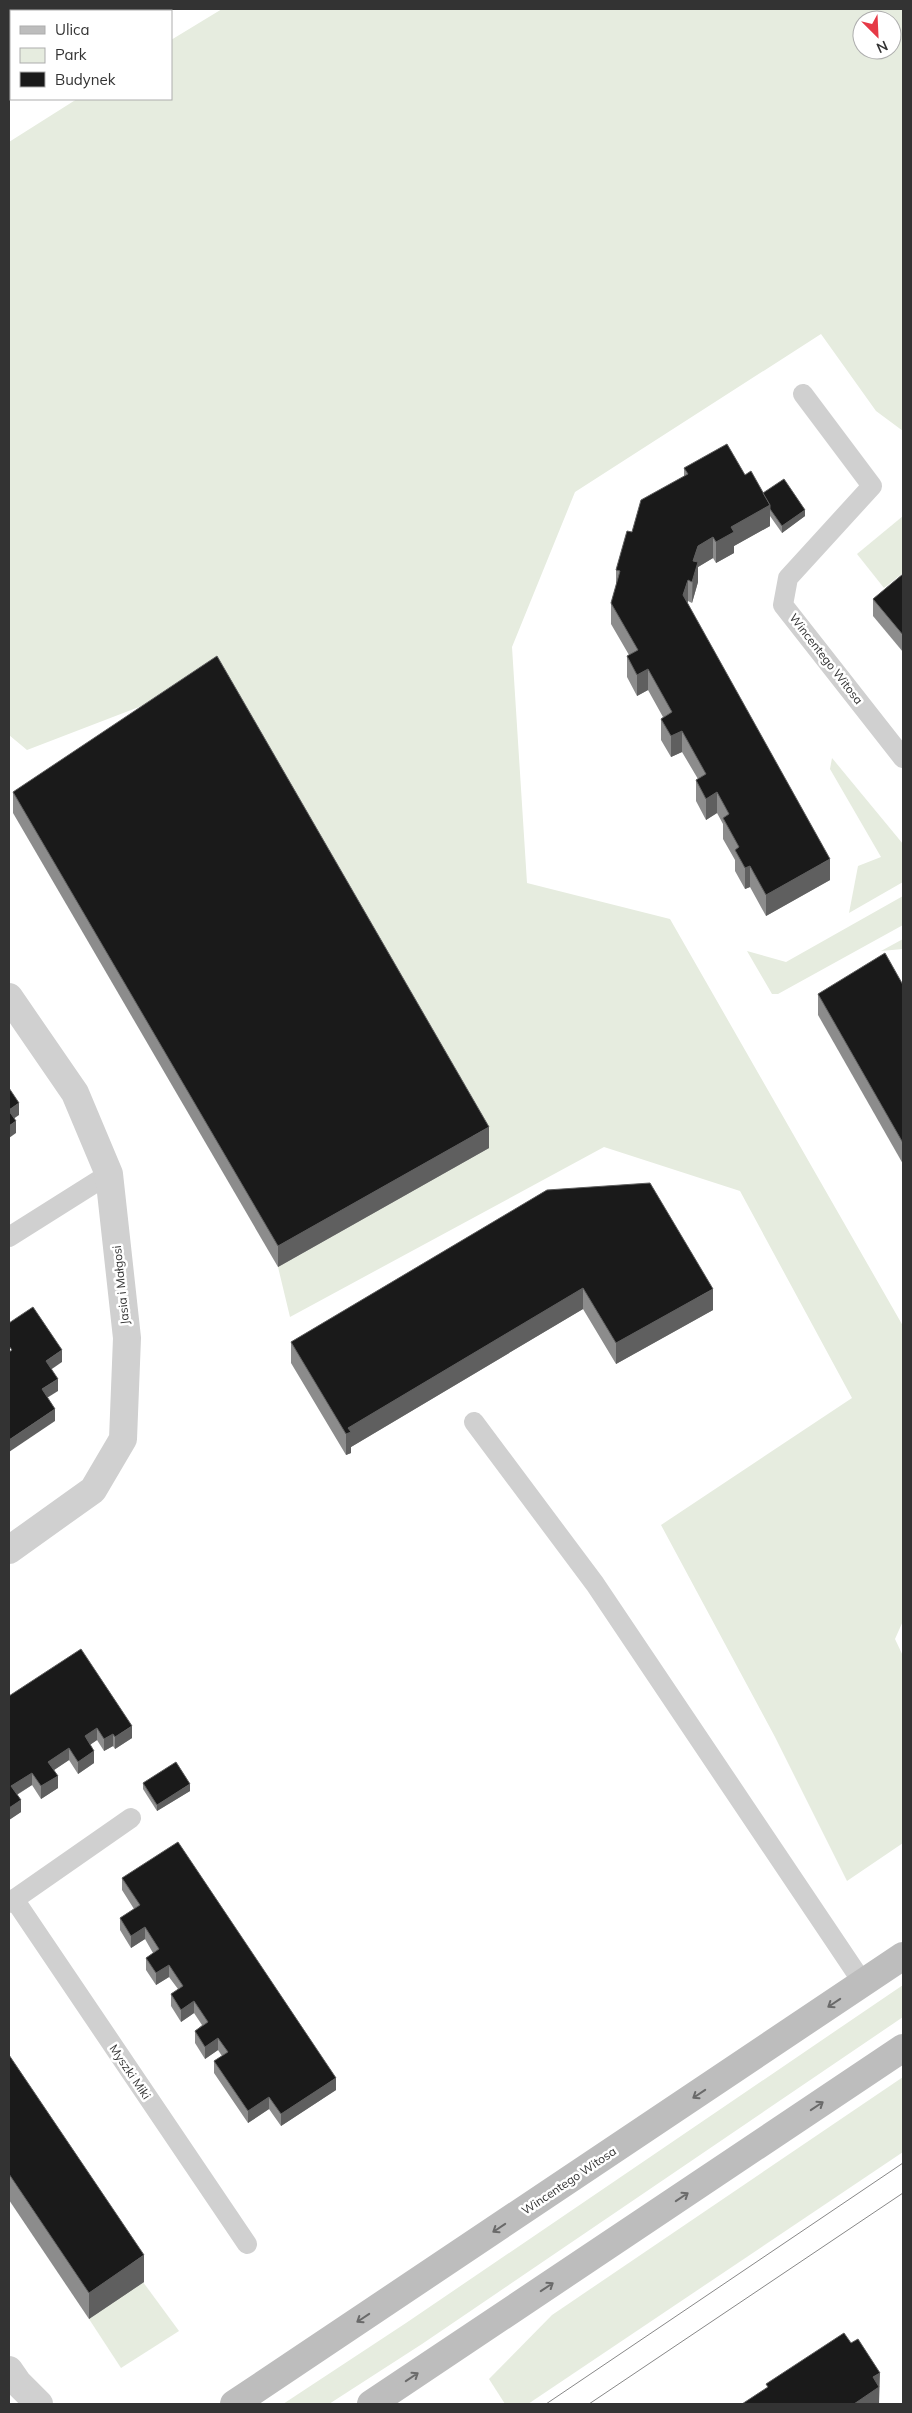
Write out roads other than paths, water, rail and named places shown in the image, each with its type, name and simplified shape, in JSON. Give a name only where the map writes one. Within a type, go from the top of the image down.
[{"type":"main road","name":"Wincentego Witosa","points":[[234,2404],[903,1956]]},
{"type":"main road","points":[[372,2404],[903,2048]]},
{"type":"street","name":"Jasia i Małgosi","points":[[9,997],[74,1094],[109,1174],[127,1338],[123,1438],[93,1490],[9,1550]]},
{"type":"street","points":[[17,2386],[39,2404]]},
{"type":"lane","name":"Wincentego Witosa","points":[[803,394],[872,486],[788,578],[783,605],[903,758]]},
{"type":"lane","points":[[9,1237],[109,1174]]},
{"type":"lane","points":[[474,1422],[595,1584],[863,1983]]},
{"type":"lane","points":[[11,1901],[131,1818]]},
{"type":"lane","name":"Myszki Miki","points":[[11,1901],[247,2244]]},
{"type":"tram line","points":[[546,2404],[903,2163]]},
{"type":"tram line","points":[[589,2404],[903,2193]]}]
